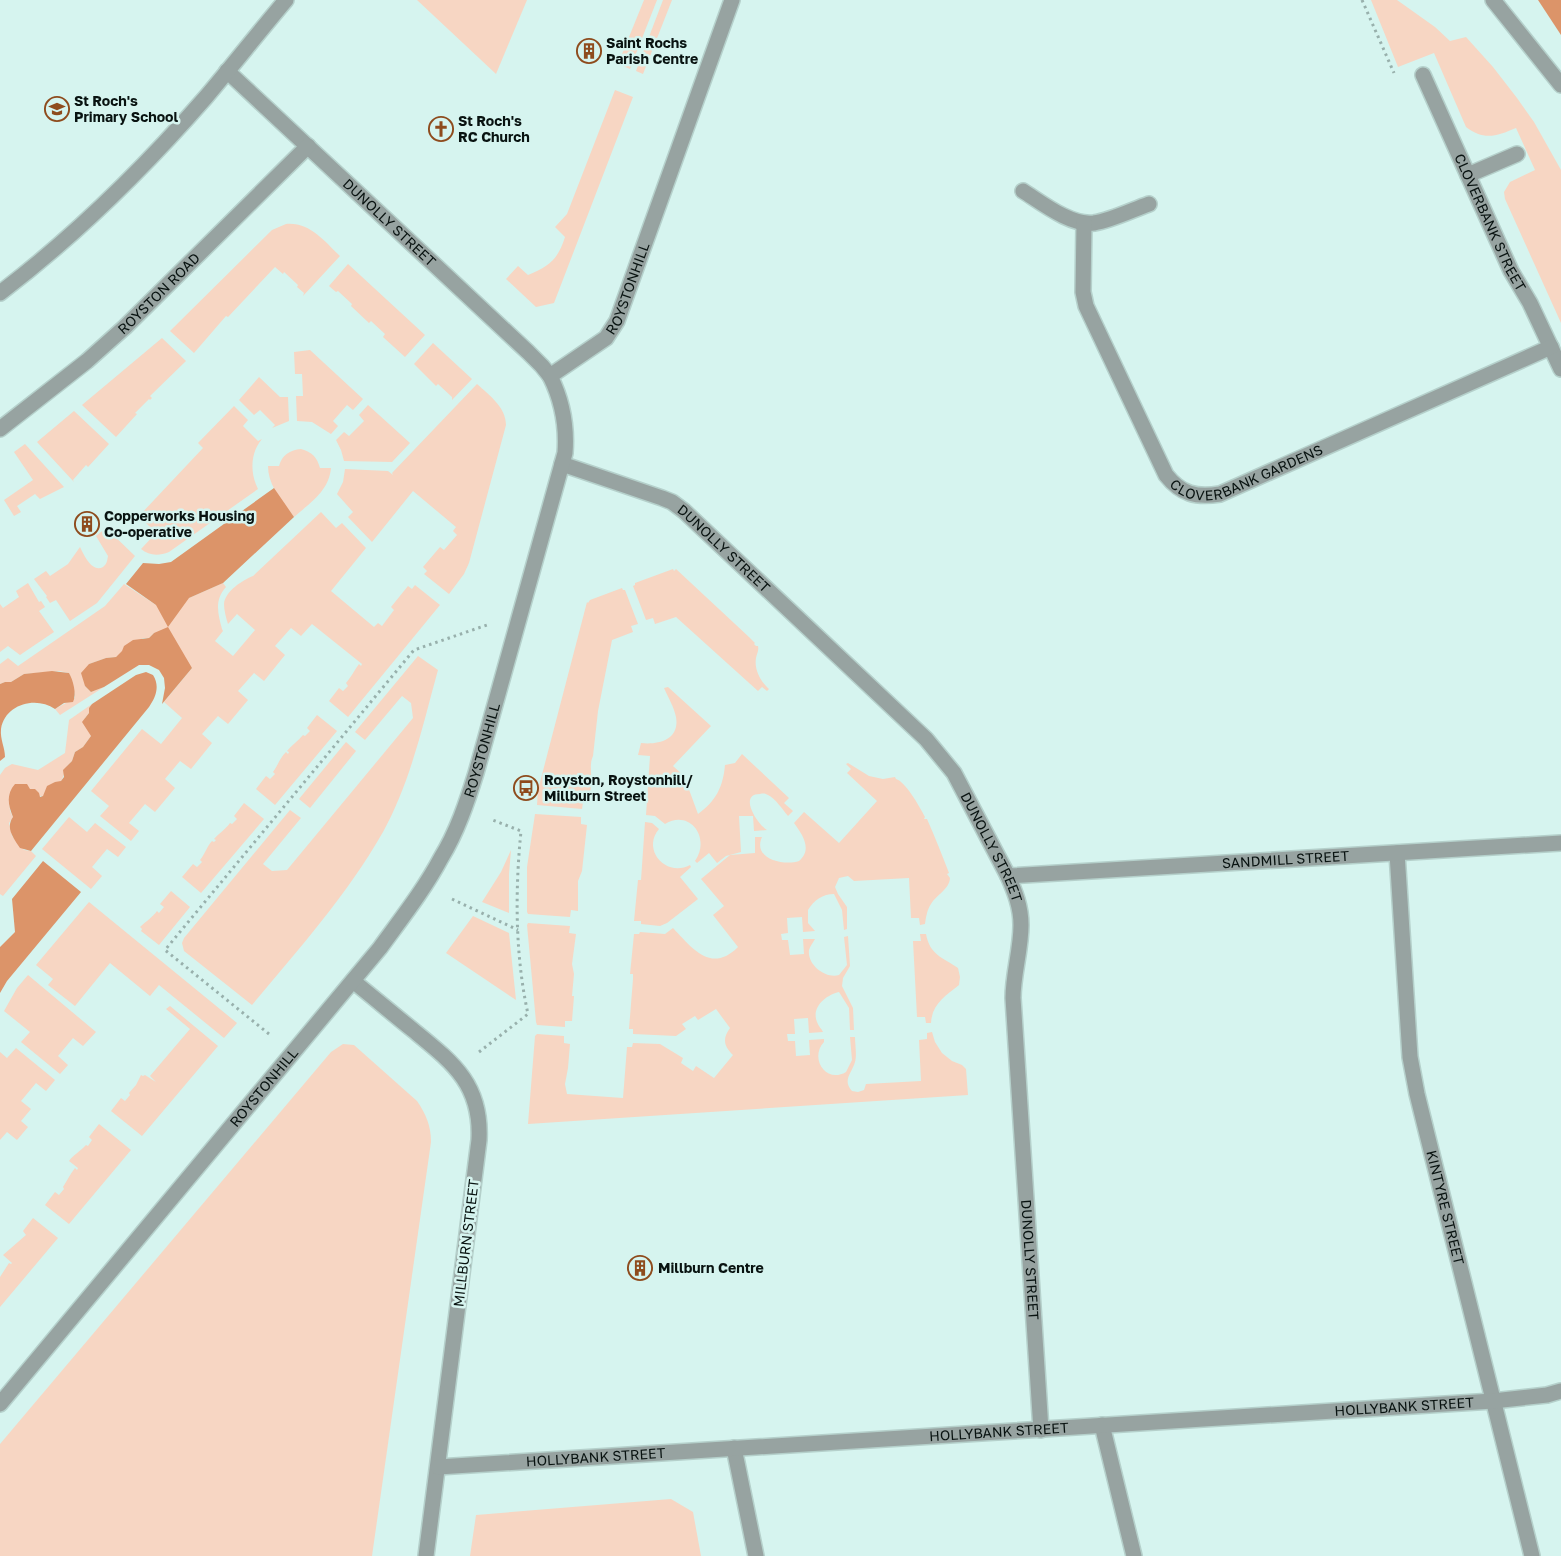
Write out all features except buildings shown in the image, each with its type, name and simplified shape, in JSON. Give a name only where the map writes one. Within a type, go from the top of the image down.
[{"type":"street","points":[[0,293],[70,234],[127,182],[188,117],[286,0]]},
{"type":"street","name":"ROYSTONHILL","points":[[0,1404],[380,948],[442,858],[464,810],[476,773],[562,464],[565,442],[563,416],[556,389],[550,376],[606,338],[617,321],[732,0]]},
{"type":"street","points":[[1493,0],[1561,85]]},
{"type":"street","name":"DUNOLLY STREET","points":[[227,71],[528,352],[550,376]]},
{"type":"street","name":"CLOVERBANK STREET","points":[[1423,75],[1511,271],[1530,303],[1561,369]]},
{"type":"street","name":"ROYSTON ROAD","points":[[0,429],[68,377],[118,334],[308,146]]},
{"type":"street","points":[[1468,176],[1517,154]]},
{"type":"street","points":[[1023,191],[1065,216],[1084,223],[1105,220],[1149,204]]},
{"type":"street","name":"CLOVERBANK GARDENS","points":[[1084,223],[1083,292],[1091,320],[1166,475],[1173,484],[1184,491],[1196,495],[1220,494],[1551,346]]},
{"type":"street","name":"DUNOLLY STREET","points":[[562,464],[662,498],[672,502],[684,511],[926,739],[954,773],[1008,876],[1015,892],[1021,924],[1013,998],[1040,1430]]},
{"type":"street","name":"SANDMILL STREET","points":[[1008,876],[1561,843]]},
{"type":"street","name":"KINTYRE STREET","points":[[1397,853],[1410,1057],[1417,1094],[1532,1556]]},
{"type":"street","name":"MILLBURN STREET","points":[[353,981],[458,1069],[473,1096],[478,1110],[480,1128],[426,1556]]},
{"type":"street","name":"HOLLYBANK STREET","points":[[438,1467],[1493,1401],[1547,1395],[1561,1391]]},
{"type":"street","points":[[1102,1426],[1134,1556]]},
{"type":"street","points":[[734,1448],[756,1556]]},
{"type":"path","points":[[1362,0],[1397,80],[1423,75]]},
{"type":"path","points":[[292,1054],[165,950],[414,650],[520,614]]},
{"type":"path","points":[[458,1069],[528,1014],[518,930],[517,880],[521,832],[464,810]]},
{"type":"path","points":[[424,886],[518,930]]},
{"type":"shaded area","points":[[417,0],[527,0],[496,74]]},
{"type":"shaded area","points":[[644,0],[657,0],[630,69],[618,64]]},
{"type":"shaded area","points":[[663,0],[672,0],[643,74],[636,71]]},
{"type":"shaded area","points":[[1371,0],[1397,0],[1435,27],[1450,41],[1466,37],[1493,67],[1534,122],[1561,170],[1561,323],[1505,199],[1504,192],[1510,182],[1535,170],[1516,128],[1497,135],[1485,136],[1466,127],[1434,53],[1398,67]]},
{"type":"shaded area","points":[[1538,0],[1561,0],[1561,35]]},
{"type":"shaded area","points":[[615,90],[633,97],[554,303],[536,307],[506,279],[518,266],[528,275],[548,265],[559,251],[565,237],[555,227],[567,214]]},
{"type":"shaded area","points":[[286,224],[295,224],[309,229],[340,256],[303,296],[304,293],[297,287],[298,285],[284,272],[283,274],[275,267],[228,317],[226,316],[194,353],[170,331],[272,230]]},
{"type":"shaded area","points":[[348,264],[425,335],[405,357],[383,337],[385,334],[371,321],[369,323],[338,291],[336,292],[329,286]]},
{"type":"shaded area","points":[[162,338],[186,361],[150,396],[152,398],[135,413],[137,414],[116,437],[82,405]]},
{"type":"shaded area","points":[[433,343],[472,379],[452,400],[452,397],[438,384],[436,386],[414,364]]},
{"type":"shaded area","points":[[310,350],[363,399],[353,410],[347,405],[333,421],[338,426],[331,434],[312,422],[297,421],[296,396],[303,396],[302,374],[295,374],[294,352]]},
{"type":"shaded area","points":[[259,377],[280,397],[288,397],[289,421],[272,428],[275,425],[260,410],[254,415],[239,400]]},
{"type":"shaded area","points":[[477,384],[500,407],[506,425],[469,563],[464,574],[449,594],[424,574],[427,571],[423,567],[440,547],[444,550],[457,535],[453,531],[456,527],[413,491],[372,542],[348,517],[353,512],[337,494],[343,482],[345,469],[388,471],[393,475],[392,473]]},
{"type":"shaded area","points":[[368,405],[410,443],[392,462],[344,461],[336,440],[344,432],[349,436],[364,421],[359,415]]},
{"type":"shaded area","points":[[234,406],[248,420],[243,426],[258,441],[262,439],[255,450],[252,463],[255,483],[258,489],[169,552],[154,555],[147,553],[141,549],[156,533],[139,516],[203,448],[198,443]]},
{"type":"shaded area","points":[[74,411],[109,444],[88,467],[86,465],[73,480],[74,482],[37,442]]},
{"type":"shaded area","points":[[25,444],[64,487],[40,499],[35,494],[17,506],[21,512],[14,516],[4,500],[33,480],[14,452]]},
{"type":"shaded area","points":[[301,449],[314,456],[320,468],[331,468],[323,490],[294,517],[273,487],[268,466],[279,466],[287,454]]},
{"type":"shaded area","points":[[274,488],[294,517],[223,583],[189,598],[168,627],[156,605],[126,584],[143,563],[159,564],[171,562]]},
{"type":"shaded area","points":[[321,512],[336,528],[342,523],[366,548],[331,591],[374,627],[378,623],[382,626],[394,610],[391,607],[408,586],[412,589],[415,585],[440,605],[348,717],[329,701],[339,688],[343,691],[348,686],[346,683],[359,664],[361,666],[362,664],[312,624],[301,636],[291,628],[275,646],[285,655],[264,681],[254,673],[238,691],[248,700],[228,724],[218,716],[202,734],[212,743],[191,769],[180,761],[165,779],[175,788],[155,812],[145,804],[129,823],[139,831],[131,841],[100,816],[109,806],[91,791],[142,729],[161,744],[182,718],[164,702],[192,668],[154,633],[149,638],[143,638],[116,657],[106,658],[89,664],[85,686],[91,692],[104,687],[60,715],[55,709],[75,698],[69,673],[59,671],[24,674],[11,682],[0,684],[0,664],[8,658],[18,666],[105,606],[124,584],[156,605],[189,598],[223,583],[226,587],[218,602],[218,607],[223,631],[215,641],[233,656],[255,630],[237,614],[228,624],[225,614],[225,599],[231,590],[253,576]]},
{"type":"shaded area","points":[[106,528],[135,556],[97,603],[70,621],[56,600],[50,603],[34,579],[46,571],[50,576],[68,564],[80,547],[86,558],[95,568],[103,567],[108,556],[96,536]]},
{"type":"shaded area","points":[[673,569],[674,571],[676,569],[758,646],[756,667],[763,683],[769,689],[767,691],[762,687],[758,691],[676,617],[655,624],[653,618],[646,620],[633,586],[635,583]]},
{"type":"shaded area","points":[[28,583],[39,602],[41,601],[45,607],[39,611],[54,632],[20,655],[8,646],[0,652],[0,604],[3,608],[19,597],[16,591]]},
{"type":"shaded area","points":[[622,588],[625,590],[638,624],[631,626],[633,632],[612,640],[598,711],[591,762],[589,802],[583,802],[582,809],[537,805],[538,790],[587,602]]},
{"type":"shaded area","points":[[168,627],[192,668],[162,704],[165,688],[164,678],[159,670],[149,665],[139,665],[104,687],[91,692],[85,686],[81,673],[89,664],[106,658],[116,657],[124,646],[133,640],[149,638],[154,633]]},
{"type":"shaded area","points":[[418,656],[438,670],[409,773],[393,813],[369,855],[338,900],[252,1005],[184,951],[182,943],[184,938],[290,810],[301,818],[263,864],[272,871],[287,870],[413,718],[411,703],[402,696],[365,740],[355,732]]},
{"type":"shaded area","points":[[52,671],[69,673],[74,687],[75,695],[73,702],[64,703],[55,709],[39,703],[31,703],[15,708],[4,720],[1,729],[5,757],[0,761],[0,684],[11,682],[24,674]]},
{"type":"shaded area","points":[[146,672],[153,675],[157,687],[154,699],[149,707],[31,851],[20,848],[10,829],[13,817],[9,796],[12,788],[15,784],[27,784],[30,789],[35,789],[39,793],[40,797],[43,796],[47,786],[61,781],[64,777],[63,770],[72,761],[75,752],[83,747],[91,736],[82,722],[89,713],[89,708],[92,704],[136,675]]},
{"type":"shaded area","points":[[668,687],[711,726],[673,766],[684,776],[698,814],[710,804],[718,793],[725,765],[735,763],[742,754],[789,798],[784,803],[793,811],[788,816],[768,795],[754,795],[750,799],[752,810],[759,822],[767,830],[754,831],[753,816],[739,816],[741,852],[726,856],[717,863],[709,853],[697,863],[695,861],[701,843],[699,835],[690,823],[674,820],[665,824],[655,816],[646,815],[650,756],[638,755],[641,743],[661,742],[675,731],[676,717],[664,688]]},
{"type":"shaded area","points":[[92,704],[85,718],[91,736],[83,747],[75,752],[61,782],[55,782],[43,796],[9,795],[10,811],[13,817],[9,823],[12,836],[24,850],[31,851],[36,856],[3,896],[0,894],[0,775],[5,768],[12,764],[38,770],[65,753],[69,720]]},
{"type":"shaded area","points":[[317,715],[337,731],[275,805],[256,789],[266,776],[270,779],[275,774],[273,772],[282,757],[286,752],[288,754],[289,752],[287,751],[303,735],[305,736],[310,731],[307,728]]},
{"type":"shaded area","points":[[346,742],[356,751],[310,808],[299,799]]},
{"type":"shaded area","points":[[848,763],[869,776],[883,779],[895,777],[904,784],[923,813],[924,819],[927,819],[950,878],[945,889],[930,906],[925,924],[920,925],[919,918],[911,918],[909,878],[854,881],[848,876],[839,878],[835,887],[847,907],[847,929],[844,930],[842,910],[834,894],[819,898],[808,910],[808,923],[815,931],[803,932],[802,917],[787,918],[788,933],[781,934],[782,940],[788,940],[790,955],[804,954],[803,939],[815,939],[810,947],[809,956],[818,970],[829,975],[839,975],[847,965],[844,937],[848,936],[850,966],[843,978],[842,986],[853,1008],[854,1030],[850,1030],[849,1008],[839,992],[821,1002],[816,1011],[818,1023],[823,1032],[809,1033],[808,1018],[794,1019],[795,1034],[787,1034],[788,1041],[795,1041],[796,1056],[810,1055],[809,1040],[824,1039],[818,1055],[819,1062],[826,1072],[832,1075],[839,1075],[846,1072],[852,1060],[850,1037],[855,1037],[856,1059],[848,1083],[852,1091],[858,1092],[864,1090],[866,1084],[921,1081],[919,1040],[927,1039],[927,1033],[932,1032],[935,1042],[942,1053],[966,1069],[968,1095],[528,1124],[535,1036],[537,1034],[564,1036],[564,1043],[570,1044],[565,1084],[567,1094],[623,1098],[627,1047],[632,1047],[633,1043],[660,1044],[683,1058],[681,1063],[693,1071],[696,1066],[714,1078],[733,1055],[725,1042],[730,1028],[716,1009],[698,1020],[695,1016],[682,1024],[686,1029],[676,1036],[633,1034],[633,1029],[629,1029],[633,979],[633,974],[630,974],[634,934],[639,934],[640,932],[665,934],[673,928],[702,955],[719,958],[728,955],[738,947],[713,915],[724,906],[701,879],[730,855],[755,853],[755,837],[762,837],[760,845],[761,851],[765,856],[778,861],[799,861],[806,847],[803,837],[794,823],[804,812],[839,843],[877,801],[847,773],[851,769],[846,764]]},
{"type":"shaded area","points":[[244,803],[264,819],[201,893],[182,877],[193,864],[197,867],[202,862],[200,860],[210,843],[214,842],[216,840],[214,839],[230,823],[232,824],[237,819],[234,816]]},
{"type":"shaded area","points":[[535,814],[581,817],[581,824],[587,825],[582,871],[578,881],[578,911],[571,910],[570,917],[528,914],[527,912],[527,867]]},
{"type":"shaded area","points":[[69,817],[87,832],[95,823],[126,847],[118,857],[107,849],[92,867],[102,876],[91,889],[42,849]]},
{"type":"shaded area","points":[[645,822],[652,823],[659,829],[654,837],[653,845],[659,860],[673,868],[690,865],[691,867],[680,877],[698,899],[667,923],[660,926],[641,924],[641,921],[634,921],[638,880],[641,880]]},
{"type":"shaded area","points":[[511,850],[509,913],[482,902],[501,872]]},
{"type":"shaded area","points":[[43,861],[81,892],[7,981],[0,993],[0,947],[15,932],[12,899]]},
{"type":"shaded area","points":[[171,891],[190,907],[159,945],[141,931],[140,927],[157,911],[159,913],[164,907],[160,904]]},
{"type":"shaded area","points":[[89,902],[237,1023],[224,1038],[159,985],[150,996],[110,963],[75,1006],[48,985],[53,979],[36,965]]},
{"type":"shaded area","points":[[473,916],[509,933],[516,1000],[446,953]]},
{"type":"shaded area","points":[[528,923],[570,926],[569,933],[576,934],[572,964],[574,974],[572,996],[574,996],[572,1021],[565,1021],[565,1027],[537,1025]]},
{"type":"shaded area","points":[[920,934],[926,934],[930,947],[942,958],[958,968],[960,977],[959,985],[944,997],[937,1006],[931,1023],[926,1023],[925,1017],[917,1017],[913,941],[921,941]]},
{"type":"shaded area","points":[[28,975],[96,1032],[83,1046],[73,1038],[58,1056],[68,1065],[60,1074],[21,1042],[30,1032],[4,1011],[17,988]]},
{"type":"shaded area","points":[[170,1006],[218,1046],[142,1136],[111,1111],[121,1098],[125,1101],[130,1095],[129,1093],[141,1075],[145,1075],[156,1082],[150,1076],[190,1029],[166,1009]]},
{"type":"shaded area","points":[[343,1044],[354,1045],[417,1101],[427,1120],[431,1136],[372,1556],[0,1556],[0,1444],[331,1052]]},
{"type":"shaded area","points":[[16,1048],[55,1080],[46,1091],[36,1083],[21,1101],[31,1109],[21,1121],[28,1127],[17,1140],[7,1132],[0,1140],[0,1052],[7,1058]]},
{"type":"shaded area","points":[[99,1124],[131,1150],[69,1224],[45,1205],[55,1192],[59,1195],[73,1170],[75,1168],[77,1170],[78,1168],[69,1161],[86,1145],[88,1146],[92,1140],[89,1137]]},
{"type":"shaded area","points":[[33,1218],[58,1238],[0,1307],[0,1277],[9,1263],[12,1263],[3,1255],[26,1235],[23,1231]]},
{"type":"shaded area","points":[[671,1499],[693,1512],[701,1556],[470,1556],[476,1515]]},
{"type":"place","name":"Saint Rochs Parish Centre","points":[[589,51]]},
{"type":"place","name":"St Roch's Primary School","points":[[57,109]]},
{"type":"place","name":"St Roch's RC Church","points":[[441,129]]},
{"type":"place","name":"Copperworks Housing Co-operative","points":[[87,524]]},
{"type":"place","name":"Royston, Roystonhill/ Millburn Street","points":[[526,788]]},
{"type":"place","name":"Millburn Centre","points":[[640,1268]]}]
